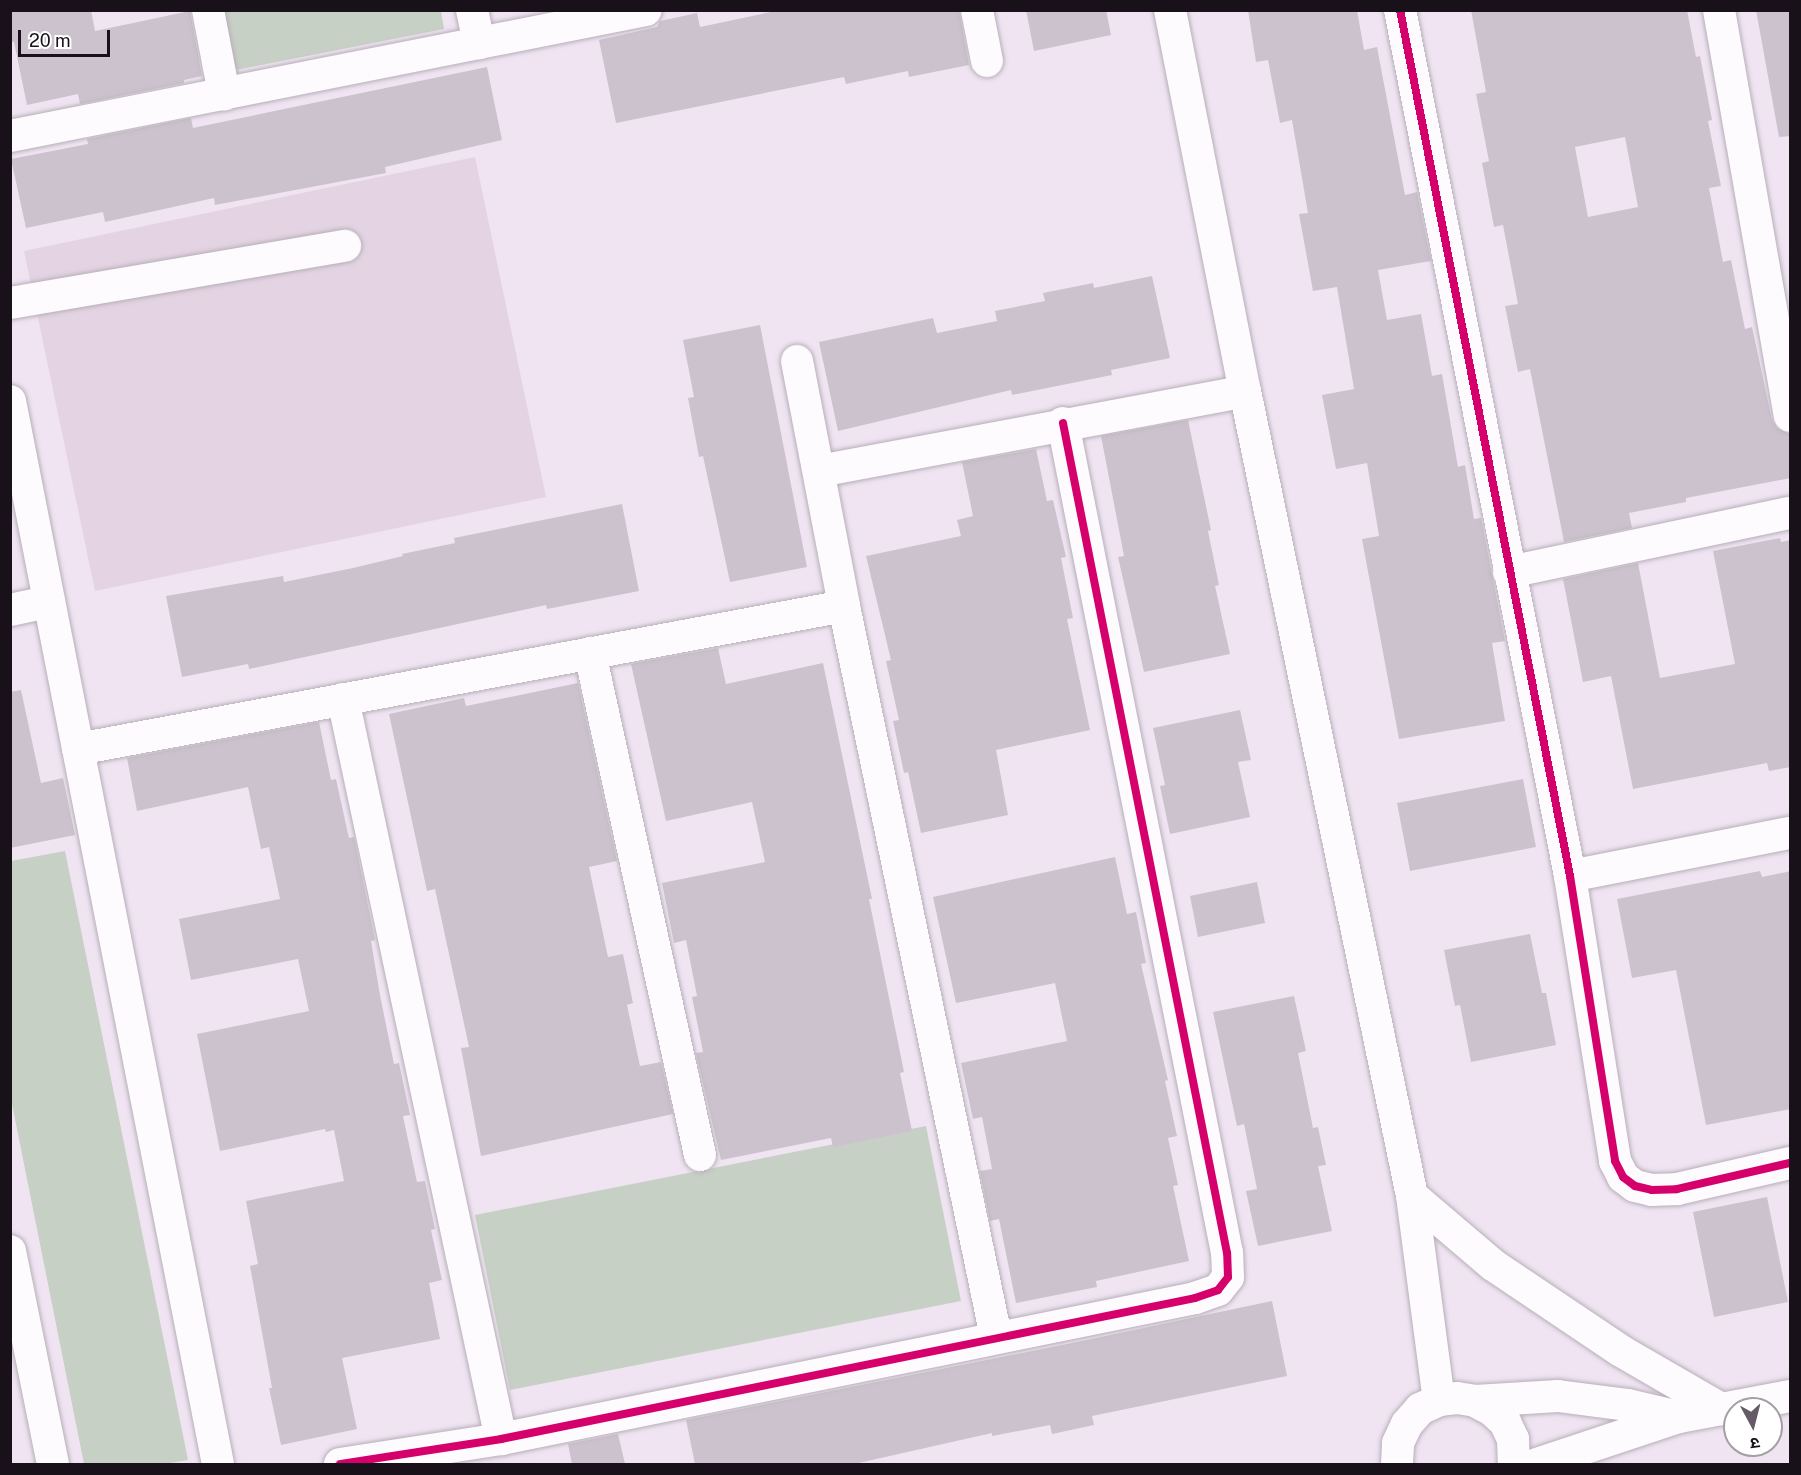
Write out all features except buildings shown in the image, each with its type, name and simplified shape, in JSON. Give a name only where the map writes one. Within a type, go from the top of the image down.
[{"type":"street","points":[[208,10],[224,94]]},
{"type":"street","points":[[472,10],[479,43]]},
{"type":"street","points":[[10,136],[646,10]]},
{"type":"street","points":[[977,10],[987,61]]},
{"type":"street","points":[[1170,10],[1245,390],[1412,1196],[1439,1400]]},
{"type":"street","points":[[1400,10],[1570,876],[1616,1161],[1623,1177],[1635,1186],[1652,1190],[1677,1189],[1791,1163]]},
{"type":"street","points":[[1719,10],[1791,416]]},
{"type":"street","points":[[10,303],[345,246]]},
{"type":"street","points":[[797,360],[844,606],[996,1337]]},
{"type":"street","points":[[819,471],[1245,390]]},
{"type":"street","points":[[10,401],[218,1464]]},
{"type":"street","points":[[340,1464],[501,1439],[1195,1298],[1218,1290],[1228,1277],[1222,1230],[1063,423]]},
{"type":"street","points":[[1509,572],[1791,513]]},
{"type":"street","points":[[10,610],[50,602]]},
{"type":"street","points":[[78,749],[844,606]]},
{"type":"street","points":[[590,653],[700,1155]]},
{"type":"street","points":[[343,699],[501,1439]]},
{"type":"street","points":[[1570,876],[1791,832]]},
{"type":"street","points":[[1412,1196],[1510,1277],[1611,1345],[1721,1409]]},
{"type":"street","points":[[10,1251],[53,1464]]},
{"type":"street","points":[[1393,1464],[1398,1443],[1407,1424],[1420,1409],[1439,1400],[1457,1398],[1475,1401],[1558,1396],[1628,1405],[1679,1417]]},
{"type":"street","points":[[1537,1464],[1679,1417],[1791,1396]]},
{"type":"street","points":[[1475,1401],[1492,1410],[1505,1422],[1513,1439],[1514,1464]]},
{"type":"shaded area","points":[[224,11],[441,11],[444,29],[236,70]]},
{"type":"shaded area","points":[[475,157],[546,497],[95,591],[24,251]]},
{"type":"shaded area","points":[[65,851],[188,1460],[164,1464],[84,1464],[11,1099],[11,861]]},
{"type":"shaded area","points":[[926,1126],[961,1301],[510,1390],[475,1215]]},
{"type":"cycle path","points":[[1400,10],[1570,876],[1615,1161],[1623,1177],[1635,1186],[1652,1190],[1677,1189],[1790,1163]]},
{"type":"cycle path","points":[[340,1464],[501,1439],[1195,1298],[1218,1290],[1228,1277],[1227,1253],[1063,423]]}]
